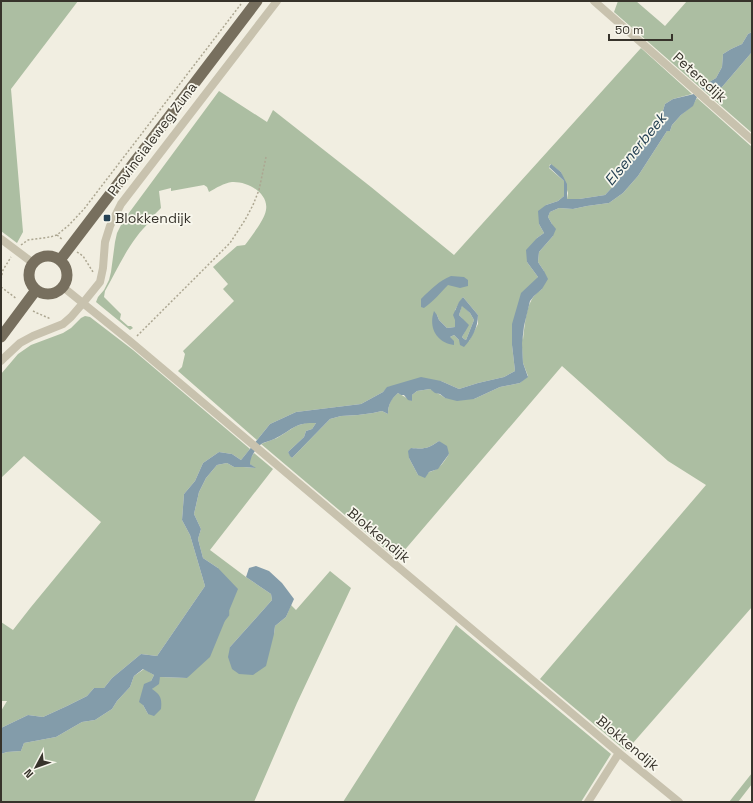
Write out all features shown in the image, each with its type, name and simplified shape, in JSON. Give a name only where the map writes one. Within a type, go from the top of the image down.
[{"type":"main road","name":"Provincialeweg Zuna","points":[[60,260],[257,1]]},
{"type":"main road","points":[[44,256],[52,256],[60,260],[66,267],[68,274],[64,287],[52,294],[43,294],[36,290],[29,280],[29,271],[33,263],[44,256]]},
{"type":"main road","points":[[1,337],[36,290]]},
{"type":"street","name":"Provincialeweg Zuna","points":[[1,361],[20,343],[62,324],[71,317],[100,282],[103,268],[105,242],[110,226],[121,204],[277,1]]},
{"type":"street","name":"Petersdijk","points":[[594,1],[752,140]]},
{"type":"street","points":[[1,239],[33,263]]},
{"type":"street","name":"Blokkendijk","points":[[64,287],[679,802]]},
{"type":"street","points":[[588,802],[619,753]]},
{"type":"path","name":"Provincialeweg Zuna","points":[[57,235],[84,209],[244,1]]},
{"type":"path","points":[[131,342],[230,243],[253,205],[259,190],[266,157]]},
{"type":"path","points":[[1,279],[3,270],[15,249],[28,240],[57,235],[83,256],[100,282]]},
{"type":"green space","points":[[1,1],[78,1],[11,89],[23,232],[17,243],[1,231]]},
{"type":"green space","points":[[618,1],[636,1],[665,26],[687,1],[752,1],[752,32],[748,34],[742,44],[723,54],[722,67],[716,78],[701,87],[705,91],[722,87],[752,52],[752,133],[614,12]]},
{"type":"green space","points":[[641,48],[692,94],[673,99],[665,104],[662,114],[656,121],[650,133],[646,130],[648,136],[643,146],[620,175],[618,181],[605,195],[579,199],[567,199],[568,193],[564,181],[564,196],[558,201],[546,205],[539,224],[544,233],[537,238],[527,262],[538,277],[512,345],[515,371],[504,377],[459,389],[441,381],[388,387],[383,392],[361,404],[296,412],[270,424],[257,440],[178,371],[182,367],[185,354],[183,351],[234,301],[223,289],[228,284],[213,267],[237,246],[245,245],[263,219],[266,204],[261,193],[250,186],[238,182],[223,185],[209,192],[207,187],[204,185],[171,191],[171,188],[159,191],[161,208],[137,236],[105,291],[104,297],[121,314],[120,319],[128,326],[133,328],[130,330],[96,302],[109,280],[117,233],[123,221],[219,91],[267,122],[273,110],[454,255]],"holes":[[[550,164],[561,172],[564,181],[549,168]],[[463,297],[478,315],[478,324],[469,341],[459,340],[454,335],[450,337],[433,314],[437,315],[439,320],[447,328],[455,327],[455,310]]]},
{"type":"green space","points":[[697,98],[752,147],[752,607],[626,751],[540,679],[706,485],[668,461],[562,366],[397,559],[261,444],[277,438],[296,426],[306,423],[316,423],[312,429],[306,431],[304,437],[288,452],[292,458],[330,419],[341,416],[382,411],[388,414],[390,402],[398,393],[412,401],[412,395],[417,391],[430,389],[445,398],[474,399],[500,387],[520,383],[528,376],[523,363],[521,332],[523,340],[529,305],[534,296],[542,289],[544,271],[538,262],[539,252],[553,236],[552,224],[548,217],[550,212],[559,208],[573,209],[609,203],[623,193],[638,176],[667,131],[670,131],[672,125],[692,106]],"holes":[[[439,441],[449,454],[440,467],[418,475],[409,458],[411,448],[426,448]]]},
{"type":"green space","points":[[462,305],[470,313],[474,320],[466,340],[462,337],[466,327],[459,315]]},
{"type":"green space","points":[[85,316],[90,317],[133,350],[250,449],[241,460],[232,454],[219,452],[203,463],[195,481],[184,494],[182,520],[190,535],[205,586],[157,656],[141,654],[112,678],[104,688],[94,688],[87,696],[43,717],[28,715],[1,728],[1,711],[7,701],[1,701],[1,622],[13,630],[101,522],[24,456],[1,478],[1,374],[18,354],[31,345],[63,333]]},
{"type":"green space","points":[[254,453],[273,469],[210,550],[271,594],[272,600],[230,647],[274,634],[275,626],[286,617],[291,605],[296,610],[330,571],[351,588],[297,703],[254,802],[1,802],[1,754],[21,751],[24,743],[56,737],[82,722],[95,720],[112,709],[130,687],[134,676],[144,669],[154,675],[143,705],[148,714],[152,689],[160,677],[187,678],[218,568],[203,558],[198,539],[201,529],[194,514],[199,492],[206,478],[217,465],[227,463],[234,467],[255,468],[250,464],[250,459]]},
{"type":"green space","points":[[456,625],[611,754],[581,802],[343,802]]},
{"type":"green space","points":[[752,773],[752,784],[738,802],[729,802]]},
{"type":"water","points":[[752,32],[752,52],[722,87],[705,91],[701,87],[716,78],[722,67],[723,54],[742,44],[748,34]]},
{"type":"water","points":[[694,94],[697,97],[693,106],[681,115],[672,125],[670,131],[667,131],[638,176],[623,193],[609,203],[573,209],[559,208],[550,212],[548,217],[556,229],[553,236],[539,252],[538,262],[548,279],[542,289],[530,301],[524,326],[522,343],[523,363],[528,377],[520,383],[500,387],[474,399],[457,401],[445,398],[430,389],[417,391],[412,395],[412,401],[408,400],[404,395],[398,393],[390,402],[388,414],[382,411],[341,416],[330,419],[292,458],[288,452],[304,437],[306,431],[312,429],[316,423],[299,425],[276,438],[261,444],[254,452],[250,461],[250,464],[256,468],[234,467],[227,463],[217,465],[206,478],[199,492],[194,514],[201,529],[198,539],[203,558],[218,568],[238,589],[210,657],[187,678],[160,677],[159,684],[152,689],[159,695],[161,702],[161,709],[154,716],[148,714],[143,705],[139,702],[144,684],[151,681],[154,675],[143,669],[134,676],[130,687],[112,709],[95,720],[82,722],[56,737],[24,743],[21,751],[1,754],[1,728],[28,715],[43,717],[87,696],[94,688],[104,688],[112,678],[141,654],[157,656],[205,586],[190,535],[182,520],[184,494],[195,481],[203,463],[219,452],[232,454],[241,460],[270,424],[296,412],[361,404],[383,392],[387,387],[421,377],[441,381],[459,389],[504,377],[515,371],[512,345],[512,324],[521,293],[538,277],[527,262],[526,250],[544,233],[539,224],[538,211],[546,205],[558,201],[564,196],[564,181],[549,167],[551,164],[561,172],[567,184],[567,199],[579,199],[605,195],[618,181],[620,175],[643,146],[648,136],[645,130],[650,133],[656,121],[662,114],[665,104],[673,99]]},
{"type":"water","points":[[451,276],[464,277],[468,280],[468,286],[460,288],[448,285],[428,305],[424,308],[421,307],[421,299],[439,283]]},
{"type":"water","points":[[463,297],[478,315],[474,332],[464,347],[460,345],[459,340],[454,335],[450,337],[454,341],[454,345],[448,344],[439,338],[435,334],[432,323],[434,311],[439,320],[447,328],[455,327],[453,315]],"holes":[[[462,306],[470,313],[474,320],[466,340],[462,337],[469,325],[459,315]]]},
{"type":"water","points":[[439,441],[447,446],[449,454],[438,469],[429,472],[425,478],[418,475],[409,458],[408,451],[411,448],[429,447]]},
{"type":"water","points":[[256,566],[269,571],[282,583],[294,599],[286,617],[275,626],[266,666],[253,675],[239,674],[232,669],[228,657],[230,647],[272,600],[271,594],[246,577],[249,568]]},
{"type":"waterway","name":"Elsenerbeek","points":[[224,620],[228,615],[228,611]]},
{"type":"place","name":"Blokkendijk","points":[[107,218]]}]
